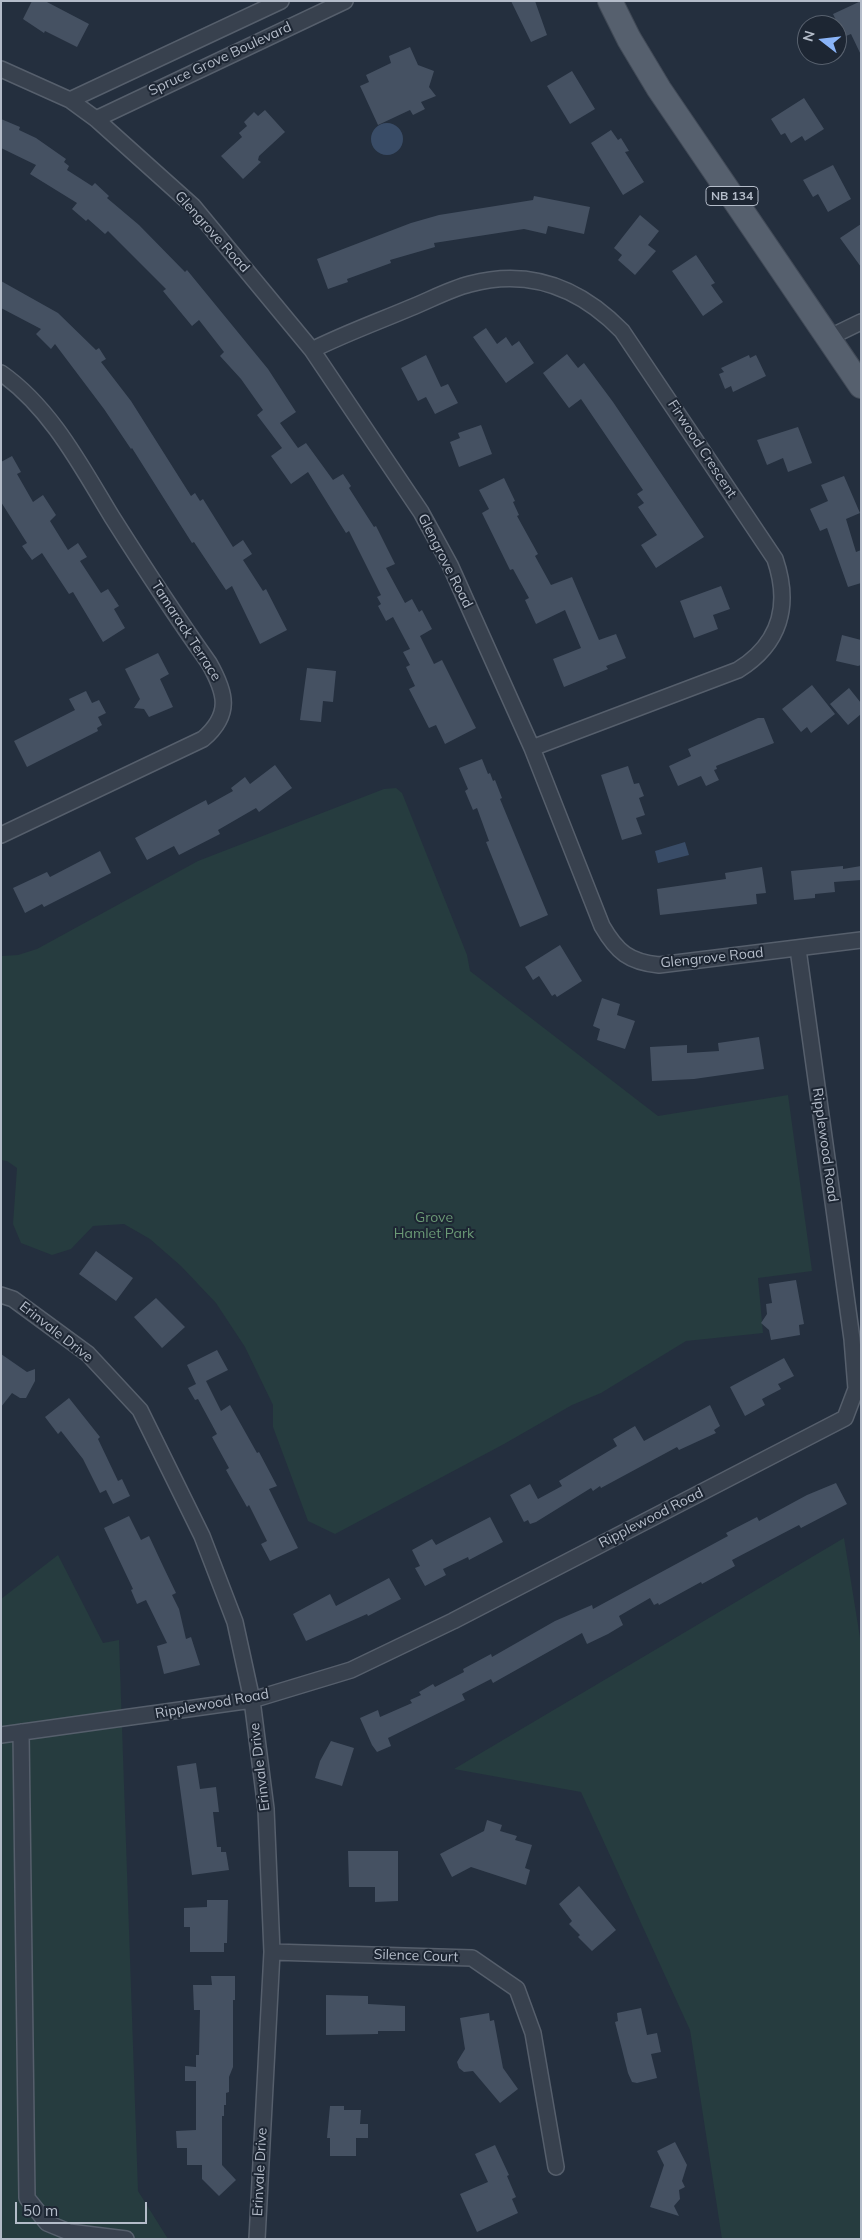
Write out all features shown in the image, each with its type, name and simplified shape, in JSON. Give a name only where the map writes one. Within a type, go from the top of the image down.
[{"type":"main road","name":"NB 134","points":[[610,1],[629,40],[659,89],[861,386]]},
{"type":"street","name":"Spruce Grove Boulevard","points":[[70,100],[281,1]]},
{"type":"street","name":"Spruce Grove Boulevard","points":[[96,119],[345,1]]},
{"type":"street","name":"Glengrove Road","points":[[1,69],[70,100],[96,119],[193,206],[312,350],[421,512],[450,565],[532,748],[602,926],[610,940],[631,959],[644,964],[677,964],[861,940]]},
{"type":"street","name":"Firwood Crescent","points":[[312,350],[469,284],[501,278],[530,280],[558,286],[603,312],[622,331],[775,560],[782,580],[783,604],[777,626],[767,647],[756,659],[738,670],[532,748]]},
{"type":"street","points":[[828,338],[861,322]]},
{"type":"street","name":"Tamarack Terrace","points":[[1,373],[13,381],[44,413],[70,449],[209,663],[224,694],[220,719],[213,730],[203,739],[1,835]]},
{"type":"street","name":"Ripplewood Road","points":[[1,1735],[252,1700],[351,1670],[453,1621],[845,1418],[856,1390],[852,1339],[798,949]]},
{"type":"street","name":"Erinvale Drive","points":[[1,1295],[13,1299],[88,1354],[140,1410],[202,1536],[235,1622],[252,1700],[266,1809],[272,1952],[257,2239]]},
{"type":"street","points":[[20,1732],[27,2198],[47,2222],[69,2232],[126,2239]]},
{"type":"street","name":"Silence Court","points":[[272,1952],[472,1958],[517,1989],[533,2033],[556,2167]]},
{"type":"green space","name":"Grove Hamlet Park","points":[[396,788],[402,793],[467,955],[470,971],[658,1116],[788,1095],[812,1271],[758,1278],[763,1333],[686,1341],[601,1393],[572,1405],[504,1444],[335,1534],[308,1521],[273,1427],[273,1405],[245,1347],[216,1303],[181,1266],[150,1239],[124,1224],[93,1226],[71,1249],[52,1255],[21,1243],[13,1224],[17,1168],[7,1161],[1,1160],[1,956],[18,955],[37,949],[198,861],[384,789]]},
{"type":"green space","points":[[844,1538],[861,1644],[861,2239],[722,2239],[690,2030],[581,1792],[454,1769]]},
{"type":"green space","points":[[58,1555],[103,1643],[119,1640],[138,2191],[168,2239],[1,2239],[1,1599]]},
{"type":"water","points":[[387,123],[399,127],[403,139],[399,151],[387,155],[375,151],[371,139],[375,127]]},
{"type":"water","points":[[685,842],[689,855],[658,863],[655,851]]},
{"type":"building","points":[[32,1],[45,1],[89,24],[77,47],[45,31],[44,33],[23,19]]},
{"type":"building","points":[[511,1],[535,1],[547,35],[531,42]]},
{"type":"building","points":[[861,1],[861,55],[851,34],[847,36],[847,15],[833,14]]},
{"type":"building","points":[[410,47],[418,65],[434,71],[429,87],[436,96],[421,102],[425,109],[413,115],[410,110],[378,125],[360,86],[369,82],[366,75],[391,63],[389,56]]},
{"type":"building","points":[[572,71],[595,109],[570,124],[547,86]]},
{"type":"building","points":[[804,98],[824,129],[805,141],[802,136],[791,143],[785,133],[781,135],[771,119]]},
{"type":"building","points":[[265,110],[285,132],[259,156],[258,160],[261,162],[243,179],[221,156],[242,137],[239,133],[247,126],[244,122],[254,112],[258,116]]},
{"type":"building","points":[[1,119],[20,127],[19,130],[36,138],[66,159],[64,162],[69,166],[67,170],[92,186],[95,183],[109,196],[107,198],[139,225],[185,272],[187,270],[268,369],[296,412],[280,423],[298,448],[306,443],[333,480],[343,474],[351,486],[349,488],[374,527],[376,526],[395,564],[386,568],[405,603],[412,599],[419,612],[422,610],[432,629],[420,636],[434,664],[442,660],[476,728],[445,744],[436,725],[429,728],[409,689],[415,686],[406,667],[410,665],[403,652],[410,649],[393,617],[386,621],[378,606],[381,604],[377,597],[381,595],[349,531],[346,533],[308,472],[291,484],[271,456],[282,448],[257,415],[263,410],[241,379],[220,356],[224,352],[199,320],[192,326],[163,291],[166,289],[108,231],[105,234],[88,219],[86,221],[72,209],[77,203],[30,174],[36,165],[1,148]]},
{"type":"building","points":[[611,130],[618,140],[621,138],[629,151],[625,152],[644,182],[623,195],[591,143]]},
{"type":"building","points":[[833,165],[851,199],[828,212],[818,194],[813,197],[803,180]]},
{"type":"building","points":[[534,196],[590,207],[584,234],[548,226],[546,234],[524,229],[434,243],[435,247],[390,260],[391,263],[347,279],[348,282],[328,289],[317,259],[411,223],[439,215],[533,200]]},
{"type":"building","points":[[640,215],[659,231],[648,245],[656,251],[635,275],[618,260],[622,255],[614,248]]},
{"type":"building","points":[[861,224],[861,267],[840,238]]},
{"type":"building","points":[[696,255],[715,283],[711,285],[723,302],[703,316],[672,271]]},
{"type":"building","points":[[1,281],[58,313],[96,350],[99,348],[106,359],[101,362],[131,401],[191,496],[195,493],[200,501],[203,499],[233,547],[243,540],[252,554],[243,560],[263,591],[266,589],[287,630],[260,644],[232,586],[226,590],[194,542],[192,543],[132,448],[55,344],[51,349],[36,334],[41,329],[1,308]]},
{"type":"building","points":[[486,328],[497,344],[506,337],[512,346],[519,341],[534,363],[506,383],[473,337]]},
{"type":"building","points":[[567,354],[578,368],[584,363],[613,402],[704,537],[656,568],[641,545],[657,535],[638,507],[644,503],[637,494],[643,490],[581,399],[569,408],[543,373]]},
{"type":"building","points":[[426,355],[441,387],[448,384],[458,403],[435,414],[426,397],[418,401],[401,368]]},
{"type":"building","points":[[749,355],[750,358],[756,355],[766,376],[733,392],[731,386],[725,389],[719,374],[724,372],[721,368]]},
{"type":"building","points":[[481,425],[492,454],[459,467],[450,442],[460,438],[458,433]]},
{"type":"building","points":[[798,427],[812,463],[788,472],[783,458],[767,465],[757,440]]},
{"type":"building","points":[[12,456],[21,472],[17,474],[33,502],[43,495],[56,515],[50,521],[68,550],[78,543],[87,557],[80,561],[101,593],[108,589],[119,606],[114,609],[125,628],[103,642],[73,592],[69,594],[42,553],[32,560],[22,546],[27,543],[1,502],[1,462]]},
{"type":"building","points":[[844,476],[860,513],[846,519],[856,552],[861,550],[861,583],[848,587],[827,528],[820,531],[810,509],[828,501],[821,485]]},
{"type":"building","points":[[504,478],[515,501],[513,502],[519,515],[517,516],[538,554],[535,556],[551,585],[572,577],[599,640],[616,634],[626,658],[606,666],[608,669],[564,687],[553,659],[581,648],[565,610],[536,624],[525,600],[529,598],[513,569],[510,570],[482,513],[489,509],[479,490]]},
{"type":"building","points":[[721,586],[730,609],[713,615],[718,629],[694,638],[680,601]]},
{"type":"building","points":[[842,635],[861,640],[861,665],[836,661]]},
{"type":"building","points":[[158,653],[169,674],[160,679],[173,707],[149,717],[144,709],[134,708],[140,699],[125,669]]},
{"type":"building","points":[[307,668],[336,671],[333,702],[323,701],[321,722],[300,720]]},
{"type":"building","points":[[812,685],[835,714],[811,733],[807,727],[801,732],[782,709]]},
{"type":"building","points":[[849,688],[861,703],[861,714],[848,725],[830,704]]},
{"type":"building","points":[[86,691],[92,703],[99,700],[106,713],[98,717],[102,725],[97,728],[98,731],[27,767],[14,741],[75,710],[69,699]]},
{"type":"building","points":[[758,718],[764,718],[774,743],[716,766],[717,769],[714,770],[719,780],[706,786],[701,776],[678,786],[669,766],[691,756],[688,749]]},
{"type":"building","points":[[482,759],[488,774],[490,773],[493,781],[495,780],[502,798],[500,799],[548,915],[520,927],[486,842],[489,841],[477,808],[473,810],[465,791],[468,789],[459,768]]},
{"type":"building","points":[[275,765],[292,788],[259,812],[256,808],[218,830],[220,834],[179,855],[174,846],[147,860],[135,838],[206,800],[208,805],[233,791],[231,788],[245,777],[250,784]]},
{"type":"building","points":[[628,766],[634,784],[639,783],[644,796],[639,798],[645,815],[636,818],[642,834],[622,840],[601,775]]},
{"type":"building","points":[[100,851],[111,873],[44,907],[42,904],[25,913],[13,888],[47,872],[50,877]]},
{"type":"building","points":[[843,866],[843,869],[861,866],[861,880],[834,882],[835,892],[815,894],[815,898],[794,900],[791,871]]},
{"type":"building","points":[[762,867],[766,893],[756,894],[757,904],[660,915],[657,889],[726,879],[725,873]]},
{"type":"building","points":[[560,945],[582,981],[557,997],[555,994],[552,996],[539,976],[533,980],[525,967]]},
{"type":"building","points":[[602,998],[620,1004],[617,1015],[635,1021],[625,1049],[597,1040],[600,1029],[593,1026]]},
{"type":"building","points":[[759,1037],[764,1069],[694,1079],[652,1081],[650,1047],[687,1045],[687,1053],[719,1051],[718,1043]]},
{"type":"building","points":[[96,1251],[133,1278],[116,1301],[79,1274]]},
{"type":"building","points":[[796,1280],[804,1324],[799,1325],[800,1335],[771,1340],[769,1330],[761,1323],[767,1314],[766,1304],[772,1303],[769,1284]]},
{"type":"building","points":[[156,1298],[185,1327],[162,1348],[134,1317]]},
{"type":"building","points":[[217,1350],[228,1370],[206,1381],[221,1411],[230,1405],[257,1453],[259,1452],[277,1486],[269,1489],[298,1548],[270,1561],[261,1544],[267,1541],[249,1505],[247,1507],[226,1470],[229,1468],[212,1437],[217,1434],[198,1399],[195,1400],[188,1388],[196,1384],[187,1365]]},
{"type":"building","points":[[1,1354],[27,1372],[35,1369],[35,1381],[26,1398],[20,1398],[12,1393],[1,1407]]},
{"type":"building","points":[[784,1358],[794,1376],[778,1384],[781,1389],[762,1399],[765,1405],[745,1416],[730,1387]]},
{"type":"building","points":[[69,1398],[100,1437],[98,1439],[118,1481],[122,1479],[130,1496],[113,1504],[106,1490],[100,1493],[83,1459],[61,1431],[58,1434],[45,1417]]},
{"type":"building","points":[[710,1405],[720,1426],[714,1430],[716,1433],[679,1450],[677,1447],[601,1488],[600,1486],[593,1491],[591,1488],[536,1522],[530,1524],[528,1520],[524,1522],[510,1495],[530,1484],[538,1499],[562,1486],[559,1481],[617,1446],[613,1439],[635,1426],[644,1441]]},
{"type":"building","points":[[836,1483],[847,1504],[801,1528],[799,1525],[732,1560],[735,1566],[659,1605],[658,1603],[654,1605],[650,1598],[619,1616],[623,1625],[608,1634],[587,1644],[582,1633],[493,1683],[491,1679],[462,1694],[465,1700],[388,1738],[391,1746],[377,1752],[372,1745],[360,1718],[378,1710],[380,1717],[412,1703],[410,1700],[421,1695],[419,1692],[433,1684],[435,1687],[464,1672],[463,1669],[491,1654],[492,1657],[555,1621],[592,1605],[593,1609],[728,1536],[726,1533],[757,1517],[759,1521],[807,1495]]},
{"type":"building","points":[[129,1516],[141,1540],[149,1536],[176,1593],[172,1595],[179,1609],[186,1639],[191,1637],[200,1665],[164,1674],[157,1646],[167,1643],[146,1600],[137,1604],[131,1590],[133,1589],[104,1528]]},
{"type":"building","points":[[490,1517],[503,1542],[469,1560],[468,1557],[443,1569],[446,1575],[425,1586],[415,1568],[420,1566],[412,1550],[432,1539],[436,1545]]},
{"type":"building","points":[[389,1578],[401,1599],[368,1616],[367,1614],[306,1641],[293,1614],[330,1594],[336,1606]]},
{"type":"building","points":[[331,1741],[354,1748],[342,1786],[315,1778],[320,1761]]},
{"type":"building","points":[[196,1763],[200,1789],[216,1787],[219,1812],[213,1812],[217,1847],[221,1847],[221,1852],[226,1852],[229,1870],[192,1875],[177,1766]]},
{"type":"building","points":[[487,1820],[502,1825],[500,1831],[517,1836],[515,1840],[532,1845],[525,1868],[530,1870],[526,1885],[471,1867],[452,1877],[440,1854],[484,1831]]},
{"type":"building","points":[[348,1851],[398,1851],[398,1901],[375,1902],[375,1887],[349,1887]]},
{"type":"building","points":[[579,1886],[616,1930],[592,1951],[578,1937],[580,1935],[569,1924],[572,1921],[559,1904]]},
{"type":"building","points":[[207,1900],[228,1900],[227,1943],[224,1943],[224,1952],[190,1952],[190,1927],[184,1927],[184,1908],[207,1907]]},
{"type":"building","points":[[211,1976],[235,1976],[233,2067],[229,2077],[229,2092],[226,2093],[224,2116],[222,2116],[222,2165],[236,2180],[219,2196],[202,2179],[202,2165],[187,2165],[187,2148],[177,2148],[176,2131],[196,2130],[196,2081],[185,2081],[185,2066],[196,2067],[196,2055],[199,2055],[200,2010],[194,2010],[193,1985],[212,1985]]},
{"type":"building","points":[[326,1995],[368,1996],[368,2004],[405,2006],[405,2031],[378,2031],[378,2034],[326,2035]]},
{"type":"building","points":[[641,2008],[647,2035],[657,2033],[661,2052],[651,2054],[657,2078],[637,2083],[632,2082],[628,2073],[615,2022],[618,2021],[617,2013]]},
{"type":"building","points":[[489,2013],[490,2021],[494,2020],[503,2068],[518,2089],[500,2103],[473,2071],[464,2072],[459,2068],[457,2062],[465,2049],[460,2018]]},
{"type":"building","points":[[330,2106],[344,2106],[344,2110],[361,2110],[360,2124],[368,2124],[368,2138],[356,2138],[356,2156],[330,2156],[330,2138],[327,2138]]},
{"type":"building","points":[[675,2142],[687,2165],[682,2181],[685,2187],[679,2190],[680,2199],[674,2206],[679,2216],[650,2207],[664,2165],[657,2151]]},
{"type":"building","points":[[495,2145],[509,2175],[507,2176],[516,2197],[512,2199],[518,2213],[477,2232],[460,2194],[488,2182],[475,2154]]}]
